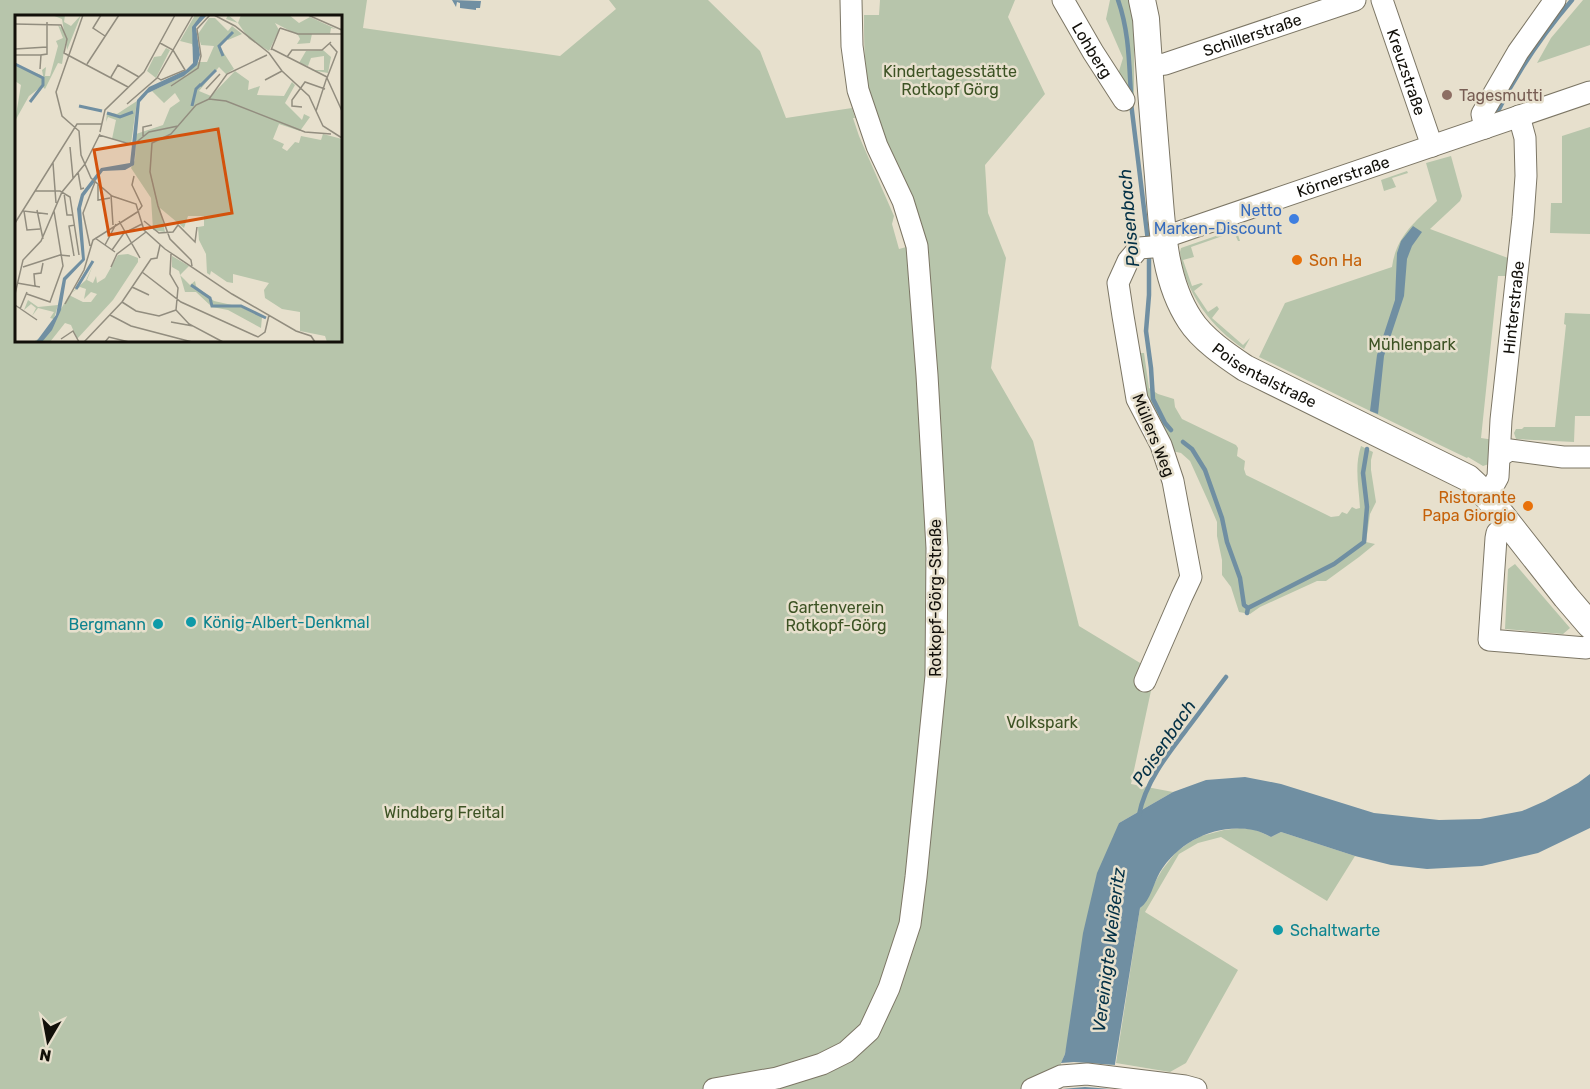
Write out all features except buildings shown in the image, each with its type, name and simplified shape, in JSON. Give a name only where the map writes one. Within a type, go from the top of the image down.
[{"type":"main road","name":"Poisentalstraße","points":[[1142,0],[1146,19],[1161,212],[1157,244],[1181,305],[1192,322],[1220,351],[1245,368],[1468,478],[1485,494],[1590,626]]},
{"type":"street","name":"Rotkopf-Görg-Straße","points":[[714,1089],[777,1078],[822,1064],[846,1052],[869,1030],[889,988],[910,924],[915,886],[936,676],[937,548],[927,375],[917,246],[903,201],[877,146],[858,90],[852,46],[851,0]]},
{"type":"street","name":"Lohberg","points":[[1063,0],[1124,100]]},
{"type":"street","name":"Schillerstraße","points":[[1149,66],[1165,64],[1355,0]]},
{"type":"street","name":"Kreuzstraße","points":[[1382,0],[1432,146]]},
{"type":"street","points":[[1485,128],[1482,114],[1518,52],[1555,0]]},
{"type":"street","name":"Körnerstraße","points":[[1157,244],[1590,92]]},
{"type":"street","name":"Hinterstraße","points":[[1485,494],[1492,488],[1498,477],[1501,420],[1518,268],[1525,182],[1524,133],[1520,116]]},
{"type":"street","name":"Müllers Weg","points":[[1145,681],[1191,577],[1173,481],[1161,445],[1137,399],[1118,284],[1128,261],[1139,248],[1157,244]]},
{"type":"street","points":[[1500,456],[1510,450],[1563,457],[1590,457]]},
{"type":"street","points":[[1508,522],[1497,533],[1496,538],[1488,640],[1586,648],[1590,645]]},
{"type":"street","points":[[1032,1089],[1061,1076],[1087,1074],[1196,1089]]},
{"type":"green space","name":"Windberg Freital","points":[[0,0],[367,0],[363,28],[560,56],[616,9],[609,0],[708,0],[760,51],[786,118],[852,108],[859,136],[894,216],[892,224],[899,249],[921,243],[892,167],[869,89],[864,43],[864,15],[879,15],[880,0],[1015,0],[1008,17],[1045,94],[985,165],[988,213],[1006,258],[991,368],[1033,441],[1079,626],[1155,672],[1131,784],[1173,792],[1119,823],[1061,1063],[1062,1089],[0,1089]]},
{"type":"green space","points":[[1110,0],[1129,0],[1134,22],[1134,97],[1126,96],[1119,71],[1123,58],[1106,19]]},
{"type":"green space","points":[[1583,0],[1590,0],[1590,45],[1537,63],[1551,38]]},
{"type":"green space","points":[[1590,127],[1590,234],[1550,233],[1551,203],[1562,203],[1562,136]]},
{"type":"green space","name":"Mühlenpark","points":[[1451,156],[1462,196],[1460,201],[1430,229],[1508,258],[1506,276],[1498,276],[1481,438],[1494,440],[1489,464],[1483,466],[1259,357],[1285,303],[1392,267],[1402,238],[1437,201],[1426,163]]},
{"type":"green space","points":[[1407,171],[1408,173],[1392,178],[1396,187],[1384,191],[1381,180]]},
{"type":"green space","points":[[1236,229],[1240,241],[1234,232],[1191,247],[1194,257],[1183,260],[1192,286],[1203,284],[1194,291],[1208,312],[1217,306],[1219,309],[1212,318],[1243,345],[1250,338],[1244,349],[1221,331],[1202,308],[1187,281],[1180,252],[1181,248]]},
{"type":"green space","points":[[1565,313],[1590,314],[1590,416],[1575,416],[1574,442],[1516,439],[1514,433],[1516,429],[1555,427],[1566,325],[1564,324]]},
{"type":"green space","points":[[1134,353],[1144,353],[1149,388],[1158,394],[1174,399],[1175,407],[1182,419],[1236,445],[1237,456],[1245,461],[1246,475],[1331,517],[1339,516],[1342,512],[1347,514],[1352,507],[1360,508],[1357,469],[1361,446],[1373,452],[1371,470],[1376,502],[1370,514],[1366,542],[1375,544],[1326,581],[1317,581],[1260,607],[1250,614],[1239,612],[1231,587],[1222,575],[1217,522],[1190,461],[1181,453],[1168,450],[1139,397]]},
{"type":"green space","points":[[1515,564],[1570,628],[1563,634],[1505,629],[1508,569]]},
{"type":"green space","points":[[1240,828],[1256,830],[1271,837],[1281,832],[1355,856],[1327,901],[1221,837],[1198,843],[1179,854],[1145,912],[1238,970],[1186,1063],[1170,1072],[1116,1063],[1140,908],[1162,870],[1176,852],[1201,836]]},
{"type":"water","points":[[452,0],[481,1],[480,8],[476,10],[460,8],[460,3],[457,2],[456,7]]},
{"type":"water","points":[[1413,226],[1422,232],[1412,246],[1407,259],[1404,296],[1384,356],[1378,414],[1370,411],[1377,355],[1395,300],[1397,253],[1401,241]]},
{"type":"water","name":"Vereinigte Weißeritz","points":[[1590,774],[1590,828],[1538,853],[1482,866],[1427,869],[1391,865],[1281,832],[1271,837],[1255,830],[1226,829],[1188,843],[1168,861],[1160,872],[1147,901],[1140,908],[1111,1089],[1062,1089],[1061,1063],[1065,1054],[1083,933],[1097,873],[1119,823],[1173,792],[1206,780],[1245,777],[1281,784],[1374,813],[1439,820],[1480,819],[1522,811],[1545,801]]},
{"type":"pier","points":[[1061,1063],[1115,1065],[1111,1089],[1085,1087],[1062,1089]]},
{"type":"waterway","name":"Poisenbach","points":[[1118,0],[1126,35],[1131,95]]},
{"type":"waterway","points":[[1498,111],[1532,53],[1572,0]]},
{"type":"waterway","name":"Poisenbach","points":[[1131,103],[1148,241]]},
{"type":"waterway","name":"Poisenbach","points":[[1149,252],[1146,331],[1153,399],[1171,430]]},
{"type":"waterway","name":"Poisenbach","points":[[1183,442],[1192,449],[1205,470],[1240,578],[1244,605],[1248,608],[1247,613]]},
{"type":"waterway","points":[[1248,608],[1334,564],[1364,542],[1367,507],[1363,473],[1367,449]]},
{"type":"waterway","name":"Poisenbach","points":[[1139,815],[1146,792],[1158,770],[1226,677]]},
{"type":"place","name":"Tagesmutti","points":[[1447,95]]},
{"type":"place","name":"Netto Marken-Discount","points":[[1294,219]]},
{"type":"place","name":"Son Ha","points":[[1297,260]]},
{"type":"place","name":"Ristorante Papa Giorgio","points":[[1528,506]]},
{"type":"place","name":"König-Albert-Denkmal","points":[[191,622]]},
{"type":"place","name":"Bergmann","points":[[158,624]]},
{"type":"place","name":"Schaltwarte","points":[[1278,930]]},
{"type":"park label","name":"Kindertagesstätte Rotkopf Görg","points":[[950,80]]},
{"type":"park label","name":"Gartenverein Rotkopf-Görg","points":[[836,616]]},
{"type":"park label","name":"Volkspark","points":[[1042,722]]}]
